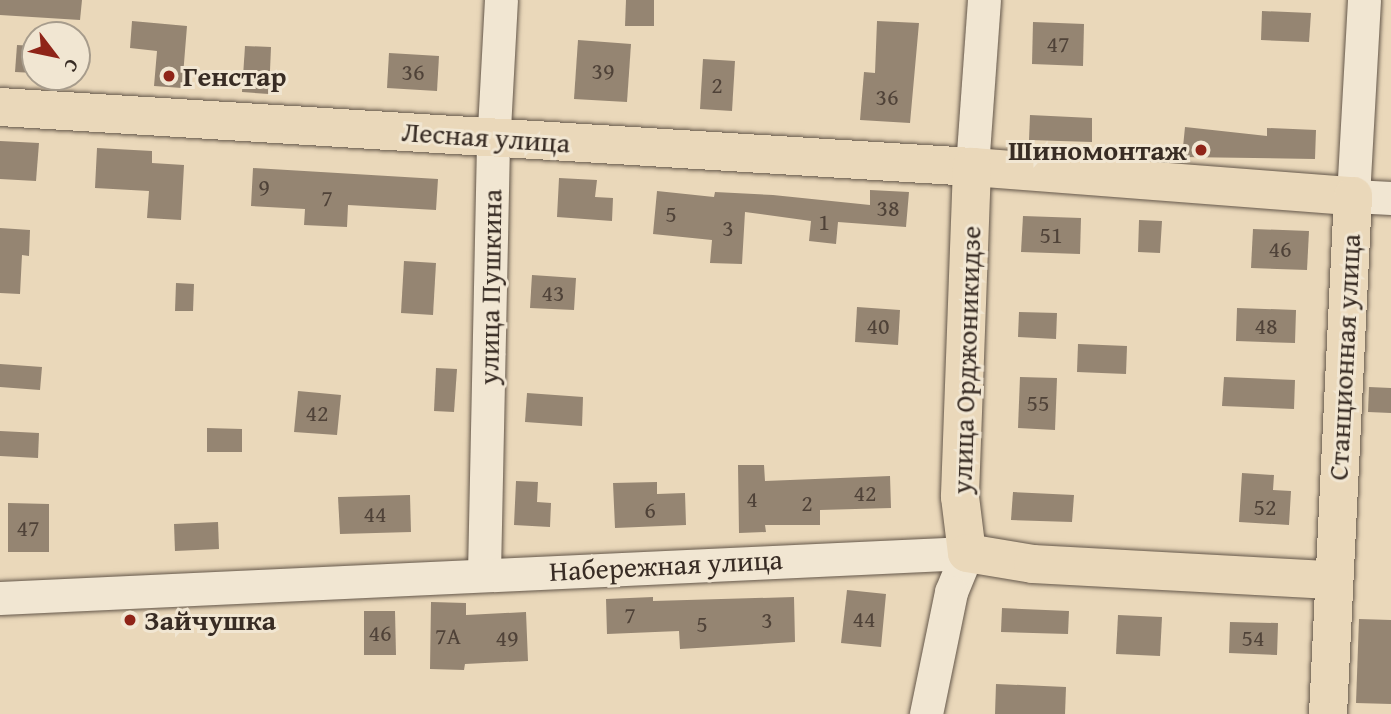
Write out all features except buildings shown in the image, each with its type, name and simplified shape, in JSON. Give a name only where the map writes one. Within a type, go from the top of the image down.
[{"type":"main road","name":"Лесная улица","points":[[0,107],[972,166],[1353,196]]},
{"type":"main road","name":"улица Орджоникидзе","points":[[967,553],[960,497],[972,166]]},
{"type":"main road","name":"Станционная улица","points":[[1328,702],[1331,580],[1353,196]]},
{"type":"main road","name":"Набережная улица","points":[[967,553],[1033,564],[1331,580]]},
{"type":"street","name":"улица Пушкина","points":[[484,573],[494,137],[501,0]]},
{"type":"street","name":"улица Орджоникидзе","points":[[972,166],[984,0]]},
{"type":"street","name":"Станционная улица","points":[[1353,196],[1364,0]]},
{"type":"street","points":[[1353,196],[1391,198]]},
{"type":"street","name":"улица Орджоникидзе","points":[[926,714],[951,592],[967,553]]},
{"type":"street","name":"Набережная улица","points":[[0,598],[484,573],[967,553]]},
{"type":"place","name":"Генстар","points":[[169,76]]},
{"type":"place","name":"Шиномонтаж","points":[[1201,150]]},
{"type":"place","name":"Зайчушка","points":[[130,620]]}]
